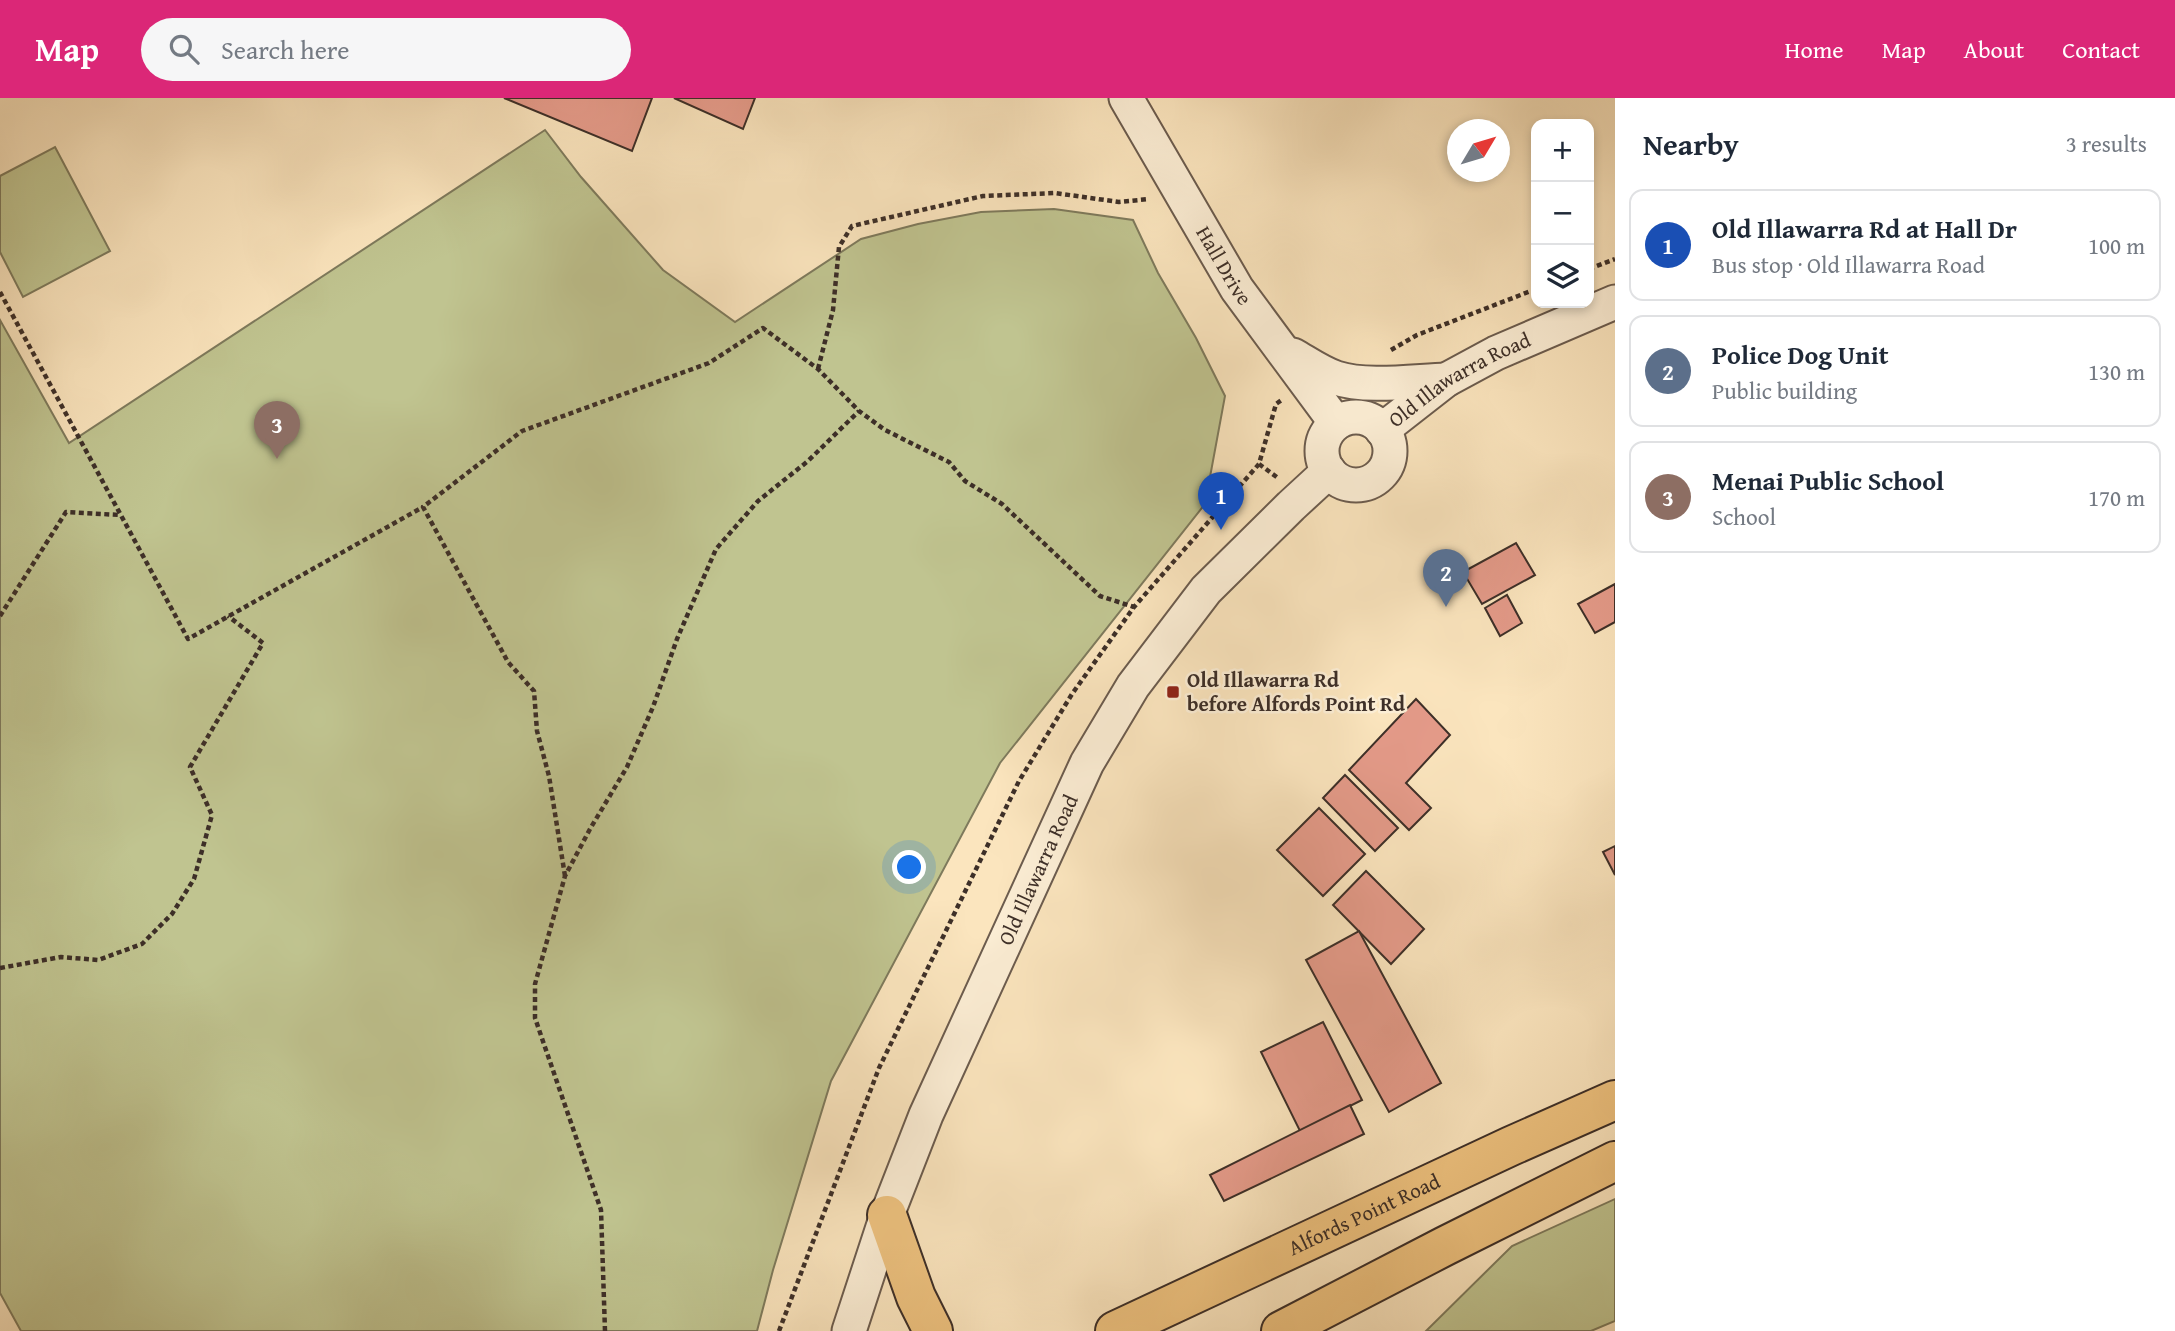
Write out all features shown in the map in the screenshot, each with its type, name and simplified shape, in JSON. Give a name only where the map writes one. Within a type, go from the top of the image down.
[{"type":"highway","name":"Alfords Point Road","points":[[1115,1331],[1615,1100]]},
{"type":"highway","points":[[1281,1331],[1445,1245],[1615,1161]]},
{"type":"highway","points":[[887,1215],[916,1297],[933,1331]]},
{"type":"street","name":"Hall Drive","points":[[1126,98],[1237,289],[1336,423]]},
{"type":"street","name":"Old Illawarra Road","points":[[1382,430],[1447,380],[1517,343],[1615,302]]},
{"type":"street","points":[[1282,348],[1338,379],[1377,383],[1447,380]]},
{"type":"street","points":[[1363,417],[1380,426],[1389,444],[1390,455],[1387,465],[1373,481],[1354,485],[1345,483],[1329,471],[1324,462],[1323,440],[1328,430],[1336,423],[1363,417]]},
{"type":"street","name":"Old Illawarra Road","points":[[849,1331],[887,1215],[926,1115],[1087,762],[1133,686],[1206,590],[1329,471]]},
{"type":"path","points":[[818,369],[833,310],[839,247],[852,226],[983,196],[1055,192],[1119,202],[1182,195]]},
{"type":"path","points":[[1594,267],[1615,259]]},
{"type":"path","points":[[0,292],[188,639],[423,507],[522,431],[709,363],[763,328],[818,369],[859,411],[885,430],[949,462],[965,481],[1002,504],[1100,596],[1134,607]]},
{"type":"path","points":[[605,1331],[601,1210],[535,1018],[535,984],[565,876],[627,767],[716,549],[758,501],[808,461],[859,411]]},
{"type":"path","points":[[423,507],[508,662],[534,691],[537,732],[549,776],[565,876]]},
{"type":"path","points":[[0,616],[66,512],[121,515]]},
{"type":"path","points":[[0,968],[61,957],[98,960],[142,944],[172,914],[194,880],[212,815],[190,767],[263,643],[228,616]]},
{"type":"green space","points":[[545,130],[581,177],[663,270],[735,322],[861,239],[918,224],[981,212],[1054,209],[1133,220],[1158,273],[1196,338],[1225,396],[1205,504],[1000,763],[831,1081],[757,1331],[21,1331],[0,1293],[0,320],[69,443]]},
{"type":"green space","points":[[55,147],[110,251],[23,297],[0,252],[0,176]]},
{"type":"green space","points":[[1615,1199],[1615,1321],[1591,1331],[1426,1331],[1512,1246]]},
{"type":"building","points":[[504,98],[652,98],[632,151]]},
{"type":"building","points":[[674,98],[755,98],[743,129]]},
{"type":"building","points":[[1516,543],[1535,575],[1482,604],[1463,572]]},
{"type":"building","points":[[1615,584],[1615,622],[1595,633],[1578,604]]},
{"type":"building","points":[[1507,595],[1522,623],[1500,636],[1485,608]]},
{"type":"building","points":[[1416,699],[1450,735],[1406,783],[1431,808],[1409,830],[1349,770]]},
{"type":"building","points":[[1345,775],[1398,828],[1375,851],[1323,798]]},
{"type":"building","points":[[1319,808],[1365,854],[1323,896],[1277,850]]},
{"type":"building","points":[[1615,846],[1615,875],[1603,852]]},
{"type":"building","points":[[1366,871],[1424,929],[1391,964],[1333,905]]},
{"type":"building","points":[[1359,931],[1441,1083],[1389,1112],[1306,960]]},
{"type":"building","points":[[1323,1022],[1362,1100],[1300,1131],[1261,1052]]},
{"type":"building","points":[[1350,1105],[1364,1134],[1224,1201],[1210,1175]]},
{"type":"place","name":"Menai Public School","points":[[277,459]]},
{"type":"place","name":"Old Illawarra Rd at Hall Dr","points":[[1221,530]]},
{"type":"place","name":"Police Dog Unit","points":[[1446,607]]},
{"type":"place","name":"Old Illawarra Rd before Alfords Point Rd","points":[[1173,692]]}]
